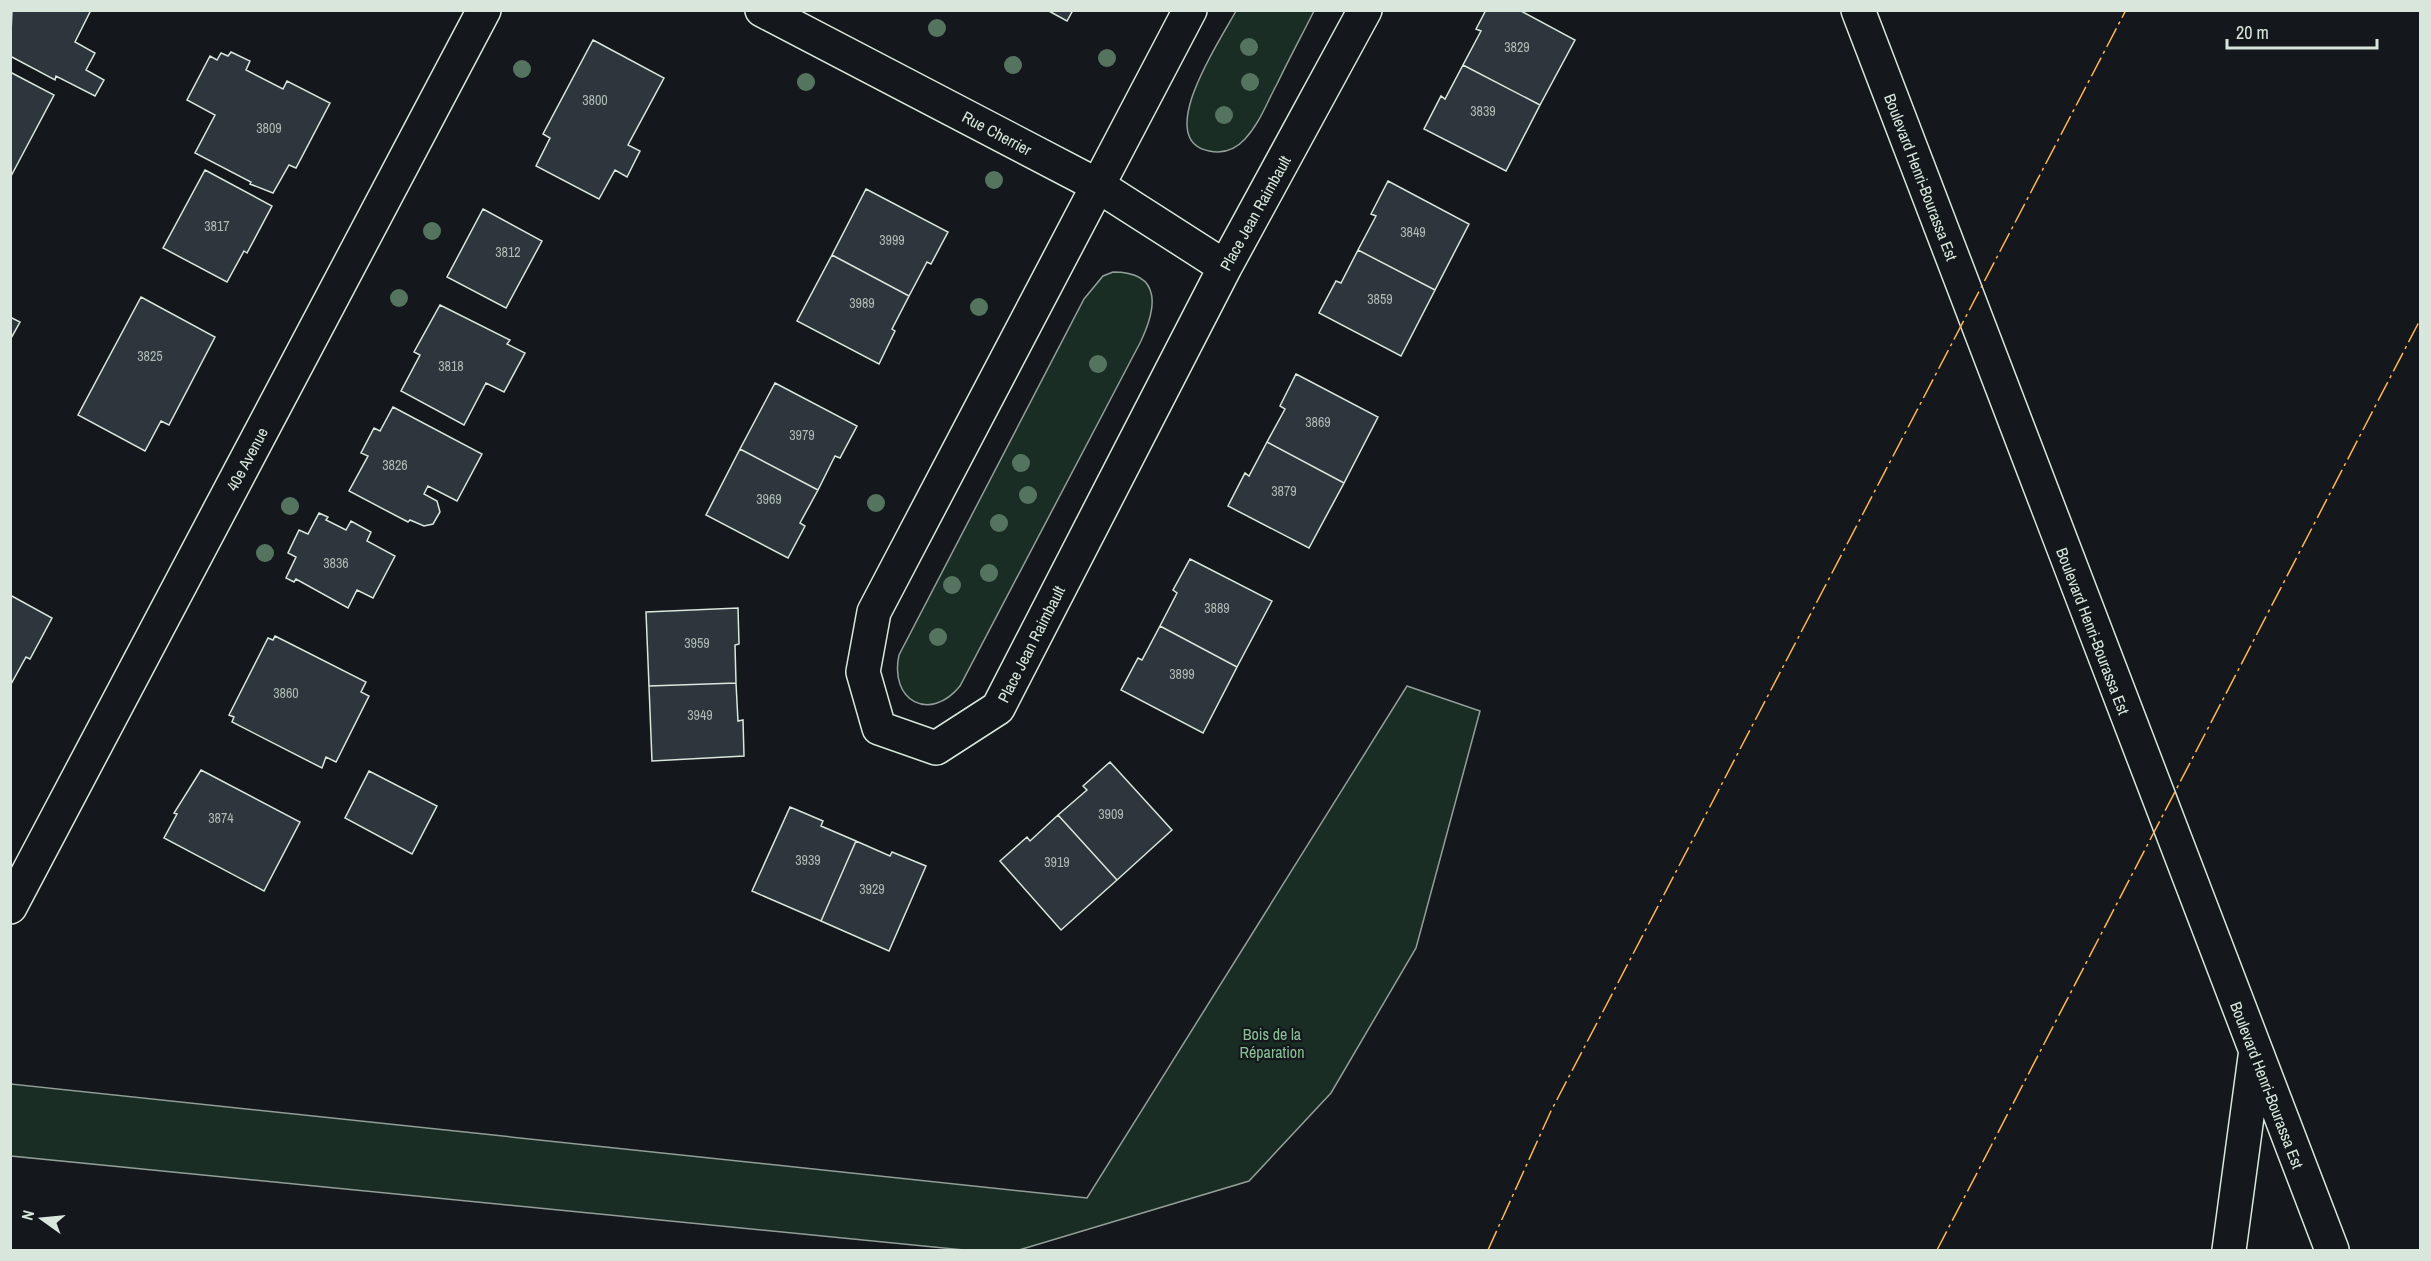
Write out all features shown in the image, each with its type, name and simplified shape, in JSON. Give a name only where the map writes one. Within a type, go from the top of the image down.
[{"type":"street","name":"40e Avenue","points":[[10,908],[484,10]]},
{"type":"street","name":"Rue Cherrier","points":[[762,10],[1097,185],[1225,267]]},
{"type":"street","name":"Place Jean Raimbault","points":[[1190,10],[874,612],[863,672],[879,728],[936,748],[998,708],[1225,267],[1365,10]]},
{"type":"street","name":"Boulevard Henri-Bourassa Est","points":[[1858,10],[2332,1251]]},
{"type":"street","points":[[2229,1251],[2256,1055]]},
{"type":"green space","points":[[1236,11],[1314,11],[1255,126],[1241,143],[1224,151],[1214,152],[1193,143],[1187,128],[1189,109],[1206,64]]},
{"type":"green space","points":[[1113,272],[1141,278],[1152,295],[1150,318],[1140,343],[960,686],[948,697],[936,703],[925,705],[914,702],[906,695],[900,684],[899,655],[1084,299],[1103,276]]},
{"type":"green space","name":"Bois de la Réparation","points":[[1407,686],[1480,711],[1416,948],[1331,1093],[1249,1181],[1019,1250],[964,1250],[11,1156],[11,1084],[1087,1198]]},
{"type":"building","points":[[12,10],[91,10],[75,42],[95,53],[86,70],[104,80],[95,96],[56,76],[55,80],[10,56]]},
{"type":"building","points":[[1047,10],[1073,10],[1067,21]]},
{"type":"building","points":[[1486,10],[1519,10],[1575,40],[1540,105],[1463,65],[1481,31],[1476,29]]},
{"type":"building","points":[[593,40],[664,78],[628,145],[640,151],[627,177],[615,170],[599,199],[536,166],[550,138],[543,134]]},
{"type":"building","points":[[231,52],[250,61],[246,70],[283,89],[287,81],[330,103],[296,168],[289,165],[273,193],[250,184],[251,182],[195,153],[215,115],[187,100],[210,56],[217,60],[221,53],[228,56]]},
{"type":"building","points":[[1463,65],[1540,105],[1506,171],[1424,129],[1441,96],[1445,99]]},
{"type":"building","points":[[10,72],[54,95],[10,178]]},
{"type":"building","points":[[205,170],[272,206],[247,253],[244,251],[227,282],[163,248]]},
{"type":"building","points":[[1388,181],[1469,224],[1435,290],[1358,250],[1376,216],[1371,214]]},
{"type":"building","points":[[866,189],[948,232],[931,264],[927,262],[909,296],[832,255]]},
{"type":"building","points":[[483,209],[542,241],[506,308],[447,277]]},
{"type":"building","points":[[1358,250],[1435,290],[1401,356],[1319,313],[1336,281],[1341,283]]},
{"type":"building","points":[[832,255],[909,296],[892,329],[895,331],[879,364],[797,321]]},
{"type":"building","points":[[141,297],[215,337],[169,425],[161,421],[145,451],[78,415]]},
{"type":"building","points":[[440,305],[510,340],[507,344],[525,353],[504,392],[486,383],[464,425],[401,391],[420,355],[414,352]]},
{"type":"building","points":[[10,317],[20,322],[10,340]]},
{"type":"building","points":[[1296,374],[1378,417],[1344,483],[1267,442],[1285,409],[1280,406]]},
{"type":"building","points":[[775,383],[857,426],[840,458],[835,456],[818,490],[740,449]]},
{"type":"building","points":[[393,407],[482,454],[457,501],[428,486],[424,494],[437,501],[440,512],[433,524],[424,526],[410,520],[408,522],[349,491],[368,456],[361,453],[374,428],[380,431]]},
{"type":"building","points":[[1267,442],[1344,483],[1309,548],[1228,506],[1245,473],[1249,476]]},
{"type":"building","points":[[740,449],[818,490],[800,523],[805,526],[788,558],[706,515]]},
{"type":"building","points":[[319,513],[328,517],[326,520],[346,530],[351,521],[371,532],[367,541],[395,556],[373,598],[357,590],[348,608],[296,579],[294,582],[286,578],[296,557],[288,553],[299,530],[308,534]]},
{"type":"building","points":[[1190,559],[1272,601],[1237,667],[1160,626],[1177,593],[1173,590]]},
{"type":"building","points":[[10,595],[52,618],[30,659],[26,657],[10,686]]},
{"type":"building","points":[[738,608],[739,644],[735,645],[736,683],[649,686],[646,612]]},
{"type":"building","points":[[1160,626],[1237,667],[1203,733],[1121,690],[1138,658],[1142,660]]},
{"type":"building","points":[[275,636],[366,682],[361,692],[369,696],[336,762],[326,757],[322,768],[232,722],[234,717],[229,715],[268,638],[273,640]]},
{"type":"building","points":[[736,683],[738,721],[743,720],[744,756],[652,761],[649,686]]},
{"type":"building","points":[[1110,762],[1172,830],[1117,880],[1058,815],[1087,790],[1083,786]]},
{"type":"building","points":[[201,770],[300,822],[264,891],[164,838],[177,814],[174,813]]},
{"type":"building","points":[[369,771],[437,806],[412,854],[345,818]]},
{"type":"building","points":[[790,807],[823,821],[821,826],[856,841],[821,921],[752,891]]},
{"type":"building","points":[[1058,815],[1117,880],[1061,930],[1000,861],[1027,837],[1030,841]]},
{"type":"building","points":[[856,841],[890,856],[892,852],[926,866],[889,951],[821,921]]},
{"type":"power","points":[[1488,1250],[1551,1111],[2126,10]]},
{"type":"power","points":[[1937,1250],[2420,320]]}]
